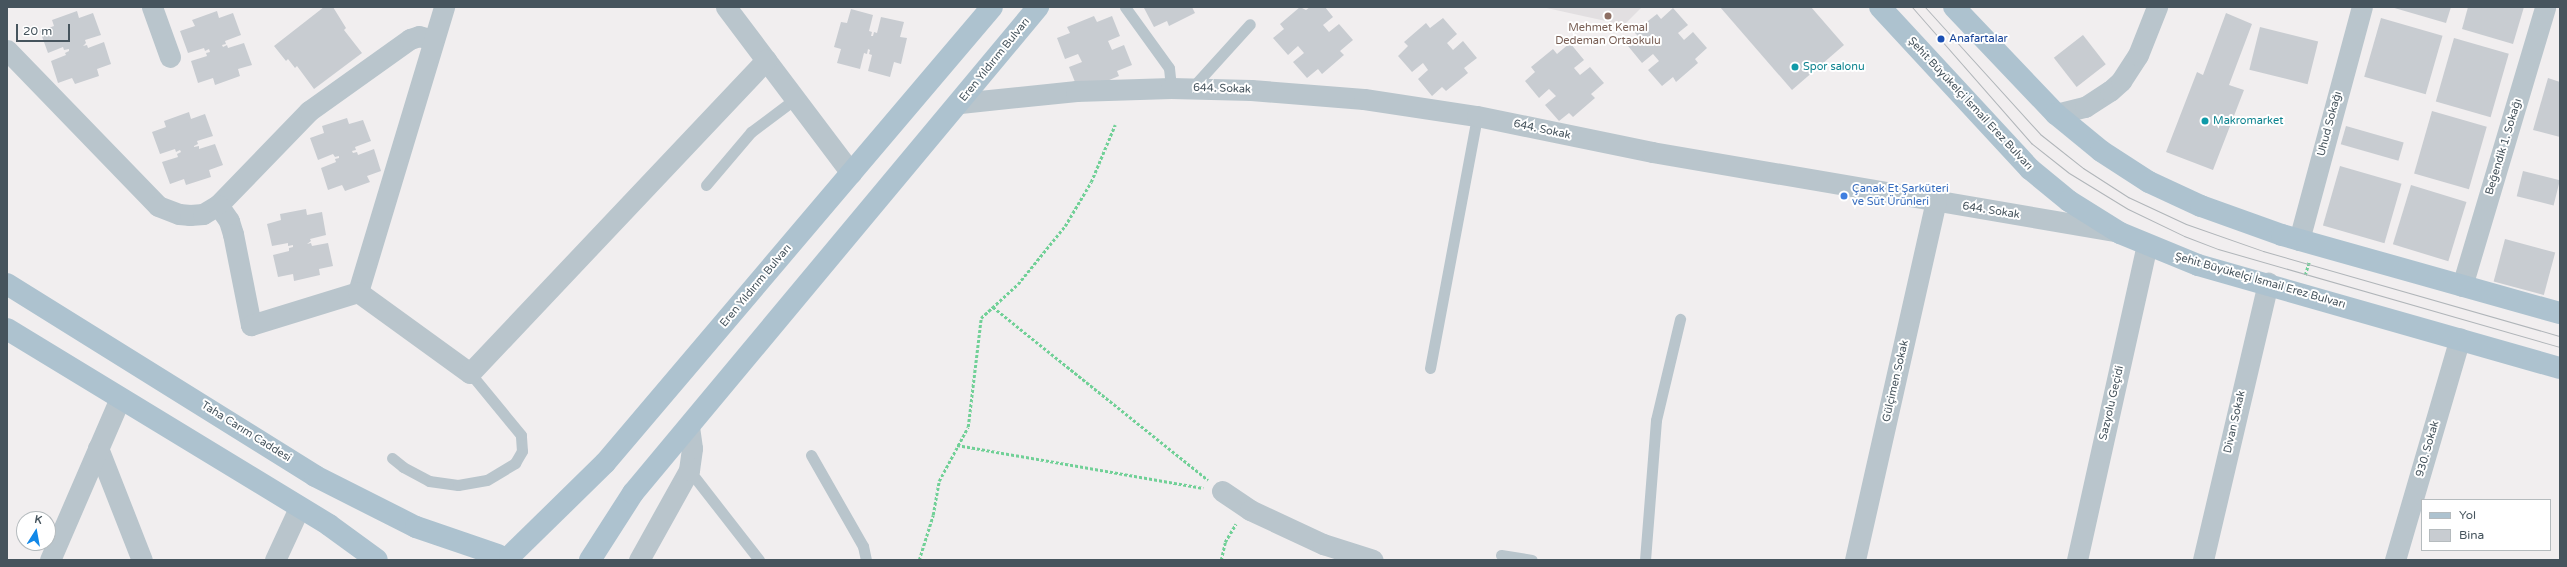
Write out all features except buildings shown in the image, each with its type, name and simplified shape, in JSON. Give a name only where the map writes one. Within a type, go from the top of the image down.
[{"type":"main road","name":"Eren Yıldırım Bulvarı","points":[[510,557],[605,463],[992,7]]},
{"type":"main road","name":"Eren Yıldırım Bulvarı","points":[[590,560],[633,493],[960,103],[1038,7]]},
{"type":"main road","name":"Şehit Büyükelçi İsmail Erez Bulvarı","points":[[1880,7],[2030,169],[2069,201],[2120,233],[2198,264],[2300,292],[2560,368]]},
{"type":"main road","points":[[1954,7],[2056,114],[2100,151],[2149,182],[2201,206],[2306,242],[2560,313]]},
{"type":"main road","name":"Taha Carım Caddesi","points":[[7,284],[315,476],[416,527],[510,557]]},
{"type":"main road","points":[[7,329],[329,525],[377,560]]},
{"type":"main road","points":[[477,560],[510,557]]},
{"type":"street","points":[[152,7],[170,57]]},
{"type":"street","points":[[358,292],[444,7]]},
{"type":"street","points":[[726,7],[852,173]]},
{"type":"street","points":[[2056,114],[2091,103],[2121,81],[2138,55],[2157,7]]},
{"type":"street","name":"Uhud Sokağı","points":[[2306,242],[2362,7]]},
{"type":"street","name":"Beğendik 1. Sokağı","points":[[2462,286],[2545,7]]},
{"type":"street","points":[[7,50],[158,206],[179,214],[190,215],[203,214],[218,205],[309,110],[410,39],[419,36],[433,40]]},
{"type":"street","points":[[358,292],[470,373],[766,60]]},
{"type":"street","name":"644. Sokak","points":[[960,103],[1076,91],[1171,88],[1308,93],[1414,106],[1477,116],[1652,152],[2120,233]]},
{"type":"street","name":"Gülçimen Sokak","points":[[1855,560],[1936,202]]},
{"type":"street","points":[[218,205],[229,221],[233,234],[251,325],[358,292]]},
{"type":"street","name":"Sazyolu Geçidi","points":[[2077,560],[2147,245]]},
{"type":"street","name":"Divan Sokak","points":[[2203,560],[2268,283]]},
{"type":"street","name":"930. Sokak","points":[[2396,560],[2460,338]]},
{"type":"street","points":[[47,560],[120,398]]},
{"type":"street","points":[[639,560],[689,470],[692,448],[689,426]]},
{"type":"street","points":[[98,448],[142,560]]},
{"type":"street","points":[[1222,491],[1250,510],[1324,552],[1373,560]]},
{"type":"street","points":[[274,560],[299,508]]},
{"type":"lane","points":[[1125,7],[1169,68],[1171,88]]},
{"type":"lane","points":[[1192,88],[1250,24]]},
{"type":"lane","points":[[706,184],[751,132],[795,99]]},
{"type":"lane","points":[[1430,368],[1477,116]]},
{"type":"lane","points":[[1645,560],[1656,420],[1680,318]]},
{"type":"lane","points":[[392,458],[403,467],[429,481],[458,486],[487,480],[516,463],[522,452],[521,435],[470,373]]},
{"type":"lane","points":[[811,455],[863,546],[866,560]]},
{"type":"lane","points":[[689,470],[760,560]]},
{"type":"lane","points":[[1501,555],[1532,560]]},
{"type":"path","points":[[918,560],[933,516],[939,481],[968,427],[981,318],[1035,265],[1065,226],[1094,176],[1115,125]]},
{"type":"path","points":[[2300,292],[2306,242]]},
{"type":"path","points":[[993,307],[1222,491]]},
{"type":"path","points":[[957,445],[1222,491]]},
{"type":"path","points":[[1221,560],[1232,530],[1240,519],[1250,510]]},
{"type":"shaded area","name":"Mehmet Kemal Dedeman Ortaokulu","points":[[1542,7],[1642,7],[1624,25]]},
{"type":"tram line","points":[[1912,7],[2031,143],[2069,173],[2128,209],[2184,236],[2218,249],[2560,347]]},
{"type":"tram line","points":[[1925,7],[2040,134],[2083,168],[2128,197],[2186,224],[2263,251],[2560,336]]},
{"type":"place","name":"Mehmet Kemal Dedeman Ortaokulu","points":[[1608,16]]},
{"type":"place","name":"Anafartalar","points":[[1941,39]]},
{"type":"place","name":"Spor salonu","points":[[1795,67]]},
{"type":"place","name":"Makromarket","points":[[2205,121]]},
{"type":"place","name":"Çanak Et Şarküteri ve Süt Ürünleri","points":[[1844,196]]}]
